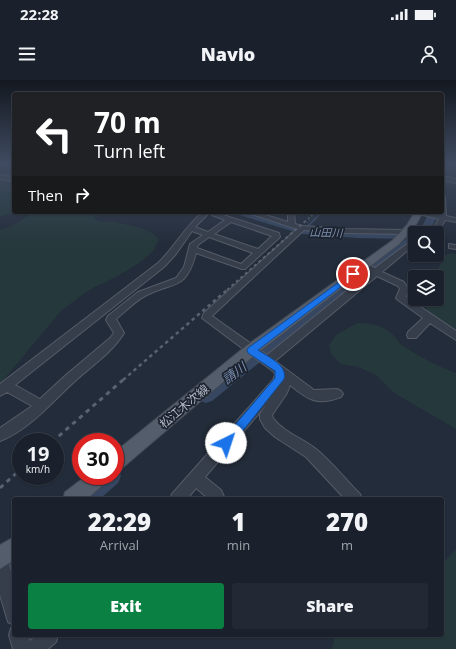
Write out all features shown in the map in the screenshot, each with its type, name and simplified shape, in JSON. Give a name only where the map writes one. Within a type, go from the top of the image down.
[{"type":"main road","name":"松江木次線","points":[[124,456],[252,350],[371,270],[407,235],[421,214]]},
{"type":"main road","points":[[74,497],[89,485]]},
{"type":"main road","points":[[1,562],[12,549]]},
{"type":"street","points":[[41,405],[3,388],[161,265],[175,250],[190,228],[208,214]]},
{"type":"street","points":[[194,250],[242,267],[276,237],[276,235],[212,214]]},
{"type":"street","points":[[255,214],[298,228],[407,235]]},
{"type":"street","points":[[292,214],[298,228]]},
{"type":"street","points":[[421,214],[456,220]]},
{"type":"street","points":[[437,226],[441,214]]},
{"type":"street","points":[[0,435],[31,415],[114,341],[119,333],[110,320],[111,318],[140,294],[179,280],[188,267],[194,250],[194,244],[230,220]]},
{"type":"street","points":[[190,228],[258,252]]},
{"type":"street","points":[[298,228],[206,317],[283,372],[311,395],[320,396],[337,394]]},
{"type":"street","points":[[267,361],[371,270],[401,284],[404,289],[401,298],[456,336]]},
{"type":"street","points":[[412,334],[430,317]]},
{"type":"street","points":[[179,497],[277,383],[283,372]]},
{"type":"street","points":[[283,372],[283,390],[266,414],[267,422],[273,428],[314,455],[353,497]]},
{"type":"street","points":[[195,479],[217,497]]},
{"type":"street","points":[[1,562],[12,607]]},
{"type":"street","points":[[19,637],[23,649]]},
{"type":"street","points":[[35,649],[47,637]]},
{"type":"path","points":[[298,228],[316,214]]},
{"type":"shaded area","points":[[0,191],[12,191],[12,213],[0,217]]},
{"type":"shaded area","points":[[30,214],[95,214],[93,217],[98,221],[114,222],[138,228],[150,232],[159,239],[153,251],[142,261],[118,276],[89,290],[61,311],[0,384],[0,230]]},
{"type":"shaded area","points":[[450,253],[456,254],[456,332],[429,313],[426,306],[444,306],[444,270],[438,270],[442,262],[444,262],[445,255]]},
{"type":"shaded area","points":[[358,323],[373,325],[387,330],[409,350],[422,358],[456,373],[456,429],[394,393],[376,375],[358,367],[341,364],[331,354],[329,345],[337,334]]},
{"type":"shaded area","points":[[456,549],[456,649],[332,649],[335,637],[444,637],[444,562]]},
{"type":"waterway","name":"山田川","points":[[246,214],[302,231],[358,235],[408,236]]},
{"type":"waterway","points":[[307,227],[320,214]]},
{"type":"waterway","name":"請川","points":[[427,226],[432,214]]},
{"type":"waterway","name":"請川","points":[[206,396],[329,300],[408,242]]},
{"type":"waterway","name":"請川","points":[[87,497],[101,485]]},
{"type":"waterway","name":"請川","points":[[0,575],[12,565]]},
{"type":"railway","points":[[308,219],[314,214]]},
{"type":"railway","points":[[227,290],[309,218]]},
{"type":"railway","points":[[123,380],[228,289]]},
{"type":"railway","points":[[62,433],[124,379]]},
{"type":"railway","points":[[0,488],[12,477]]},
{"type":"route","points":[[226,443],[280,379],[281,375],[278,369],[252,350],[353,274]]}]
